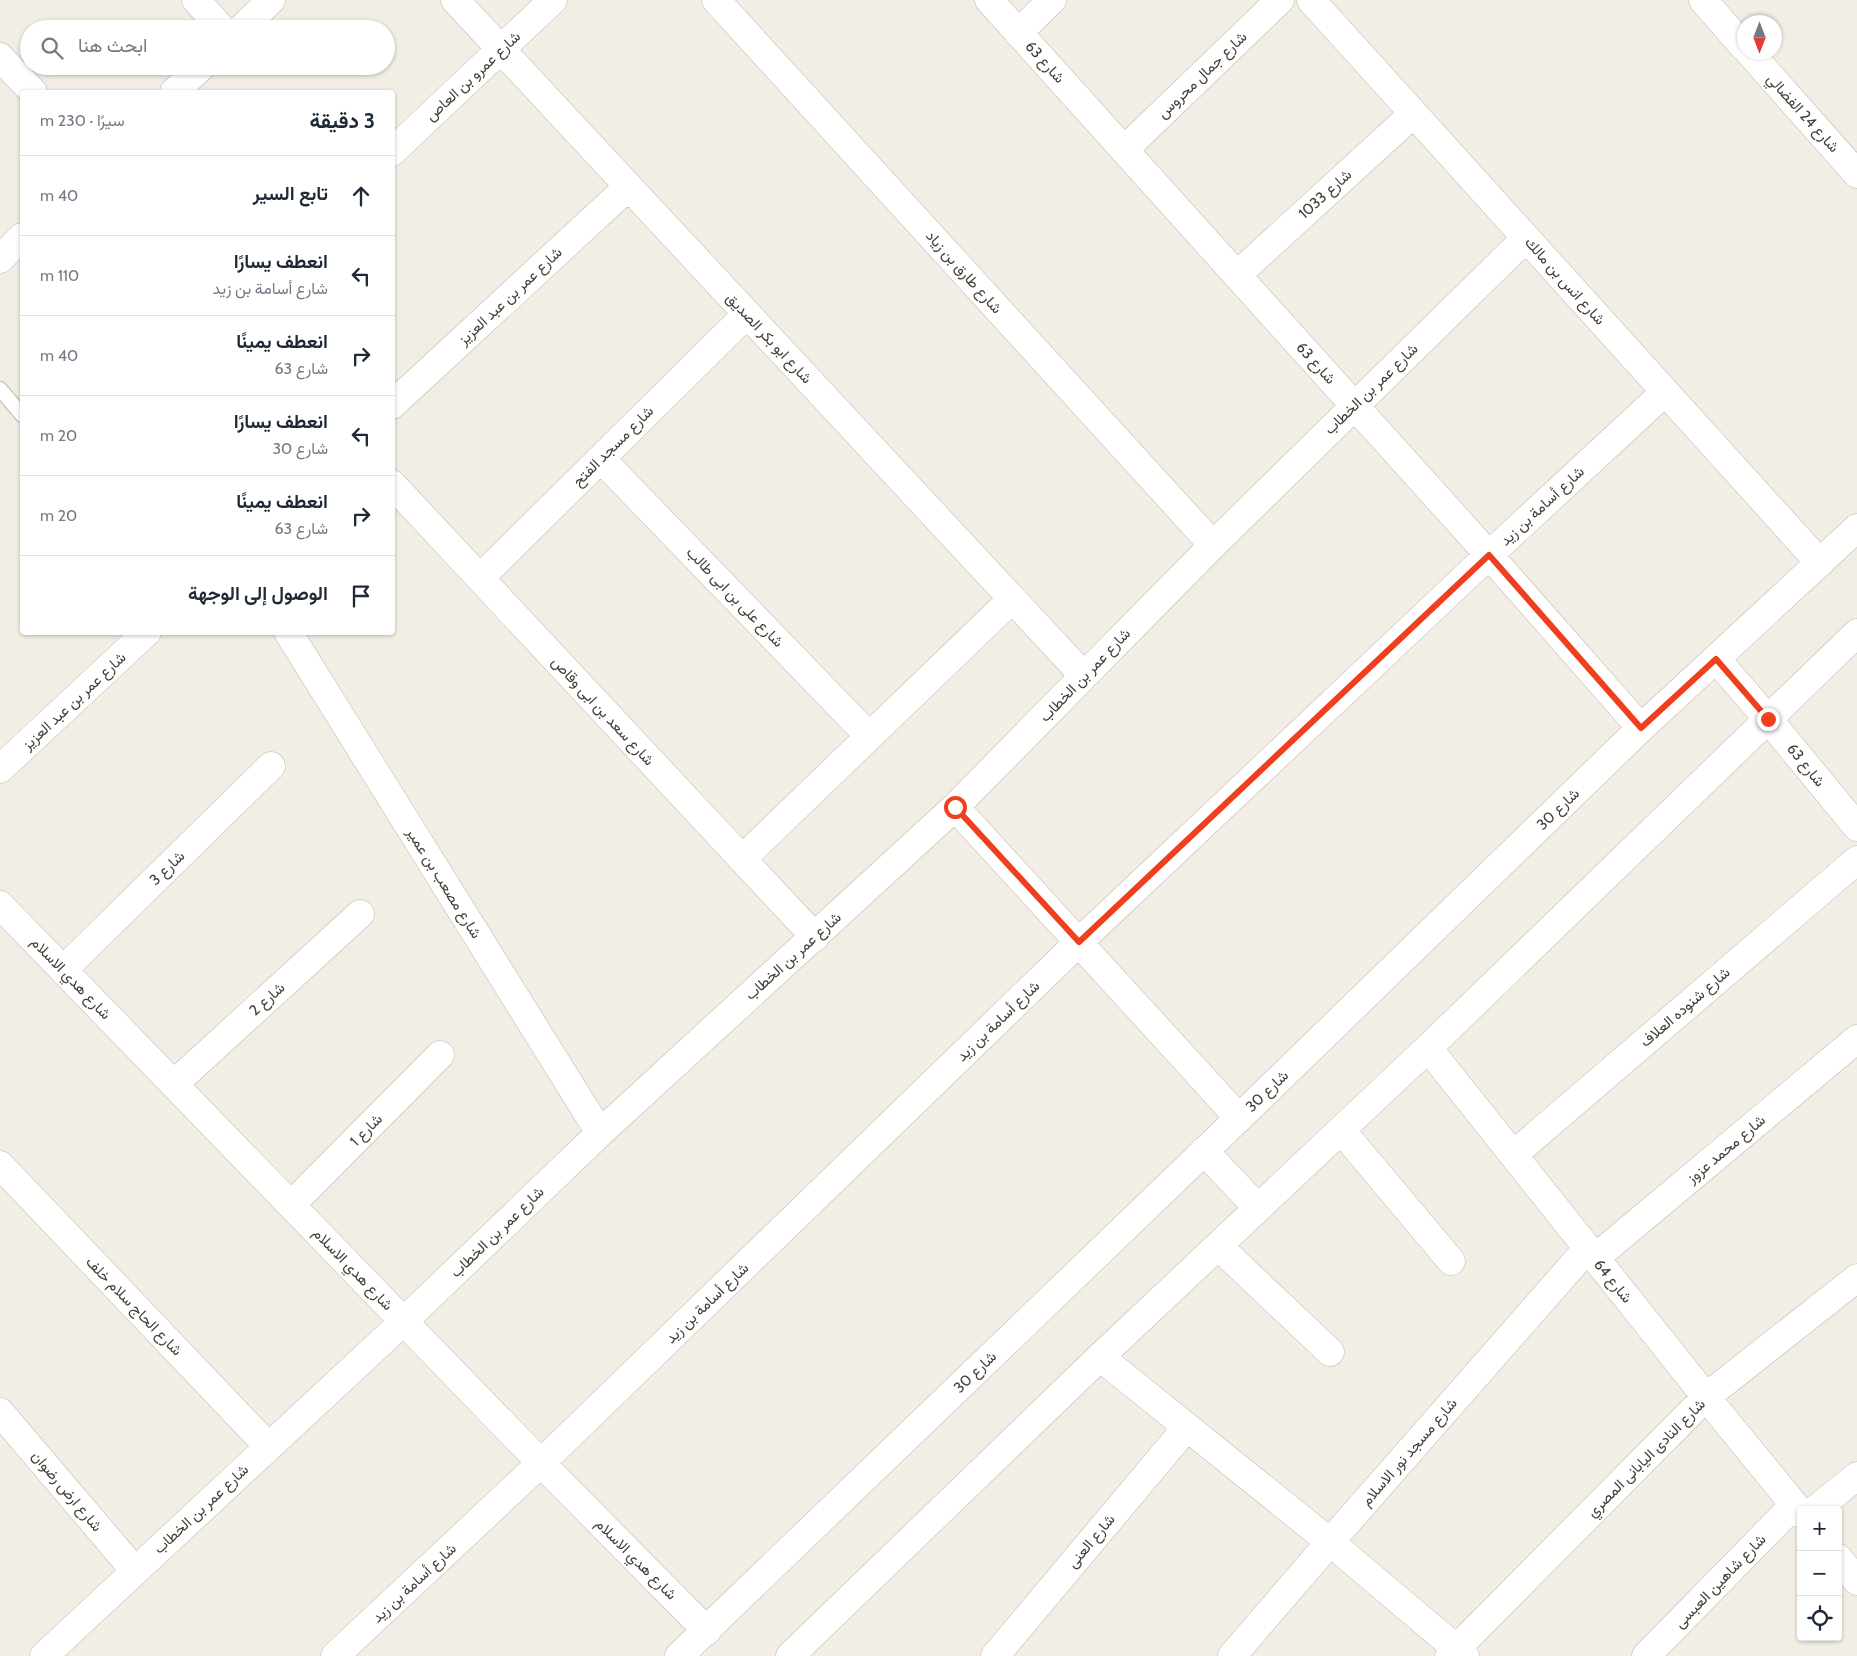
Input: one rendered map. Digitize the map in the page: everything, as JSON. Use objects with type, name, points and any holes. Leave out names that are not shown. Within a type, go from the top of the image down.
[{"type":"street","points":[[196,0],[214,20]]},
{"type":"street","points":[[250,20],[271,0]]},
{"type":"street","name":"شارع ابو بكر الصديق","points":[[455,0],[1084,676]]},
{"type":"street","name":"شارع عمرو بن العاص","points":[[395,149],[553,0]]},
{"type":"street","name":"شارع طارق بن زياد","points":[[716,0],[1213,545]]},
{"type":"street","name":"شارع 63","points":[[989,0],[1489,555],[1641,728]]},
{"type":"street","points":[[1018,33],[1052,0]]},
{"type":"street","name":"شارع جمال محروس","points":[[1124,150],[1280,0]]},
{"type":"street","name":"شارع انس بن مالك","points":[[1310,0],[1820,563]]},
{"type":"street","points":[[1703,0],[1737,39]]},
{"type":"street","points":[[0,57],[31,90]]},
{"type":"street","name":"شارع 24 الفضالي","points":[[1757,60],[1852,159]]},
{"type":"street","points":[[176,90],[192,75]]},
{"type":"street","name":"شارع 1033","points":[[1236,275],[1413,114]]},
{"type":"street","name":"شارع عمر بن عبد العزيز","points":[[395,402],[628,187]]},
{"type":"street","name":"شارع عمر بن الخطاب","points":[[44,1656],[404,1321],[600,1133],[955,807],[1213,545],[1526,238]]},
{"type":"street","points":[[0,259],[20,240]]},
{"type":"street","name":"شارع مسجد الفتح","points":[[480,578],[747,314]]},
{"type":"street","name":"شارع أسامة بن زيد","points":[[336,1656],[541,1464],[1079,942],[1489,555],[1666,392]]},
{"type":"street","name":"شارع على بن ابى طالب","points":[[601,458],[869,736]]},
{"type":"street","name":"شارع سعد بن ابى وقاص","points":[[395,487],[815,937]]},
{"type":"street","name":"شارع 30","points":[[679,1656],[1641,728],[1857,528]]},
{"type":"street","points":[[742,859],[1012,599]]},
{"type":"street","points":[[790,1656],[1100,1358],[1428,1048],[1857,633]]},
{"type":"street","name":"شارع عمر بن عبد العزيز","points":[[0,769],[144,635]]},
{"type":"street","name":"شارع مصعب بن عمير","points":[[290,635],[600,1133]]},
{"type":"street","name":"شارع 63","points":[[1716,659],[1857,827]]},
{"type":"street","name":"شارع 3","points":[[63,970],[271,766]]},
{"type":"street","points":[[955,807],[1238,1118]]},
{"type":"street","name":"شارع شنوده العلاف","points":[[1513,1155],[1857,860]]},
{"type":"street","name":"شارع هدي الاسلام","points":[[0,905],[541,1464],[707,1631]]},
{"type":"street","name":"شارع 2","points":[[174,1084],[360,914]]},
{"type":"street","name":"شارع محمد عزوز","points":[[1591,1254],[1857,1040]]},
{"type":"street","name":"شارع 64","points":[[1428,1048],[1706,1397],[1800,1506]]},
{"type":"street","name":"شارع 1","points":[[291,1205],[440,1054]]},
{"type":"street","points":[[1341,1130],[1452,1261]]},
{"type":"street","points":[[1204,1151],[1258,1208]]},
{"type":"street","name":"شارع الحاج سلام خلف","points":[[0,1166],[268,1446]]},
{"type":"street","points":[[1218,1246],[1330,1352]]},
{"type":"street","name":"شارع مسجد نور الاسلام","points":[[1232,1656],[1330,1542],[1591,1254]]},
{"type":"street","name":"شارع النادى اليابانى المصري","points":[[1456,1654],[1706,1397],[1857,1278]]},
{"type":"street","points":[[1100,1358],[1330,1542],[1456,1654]]},
{"type":"street","name":"شارع ارض رضوان","points":[[0,1412],[135,1571]]},
{"type":"street","name":"شارع العنى","points":[[995,1656],[1187,1427]]},
{"type":"street","name":"شارع شاهين العبسى","points":[[1808,1506],[1857,1476]]},
{"type":"street","name":"شارع شاهين العبسى","points":[[1646,1656],[1797,1515]]},
{"type":"street","points":[[1842,1563],[1857,1581]]},
{"type":"lane","points":[[0,390],[20,413]]},
{"type":"route","points":[[955,807],[1079,942],[1489,555],[1641,728],[1716,659],[1768,719]]}]
